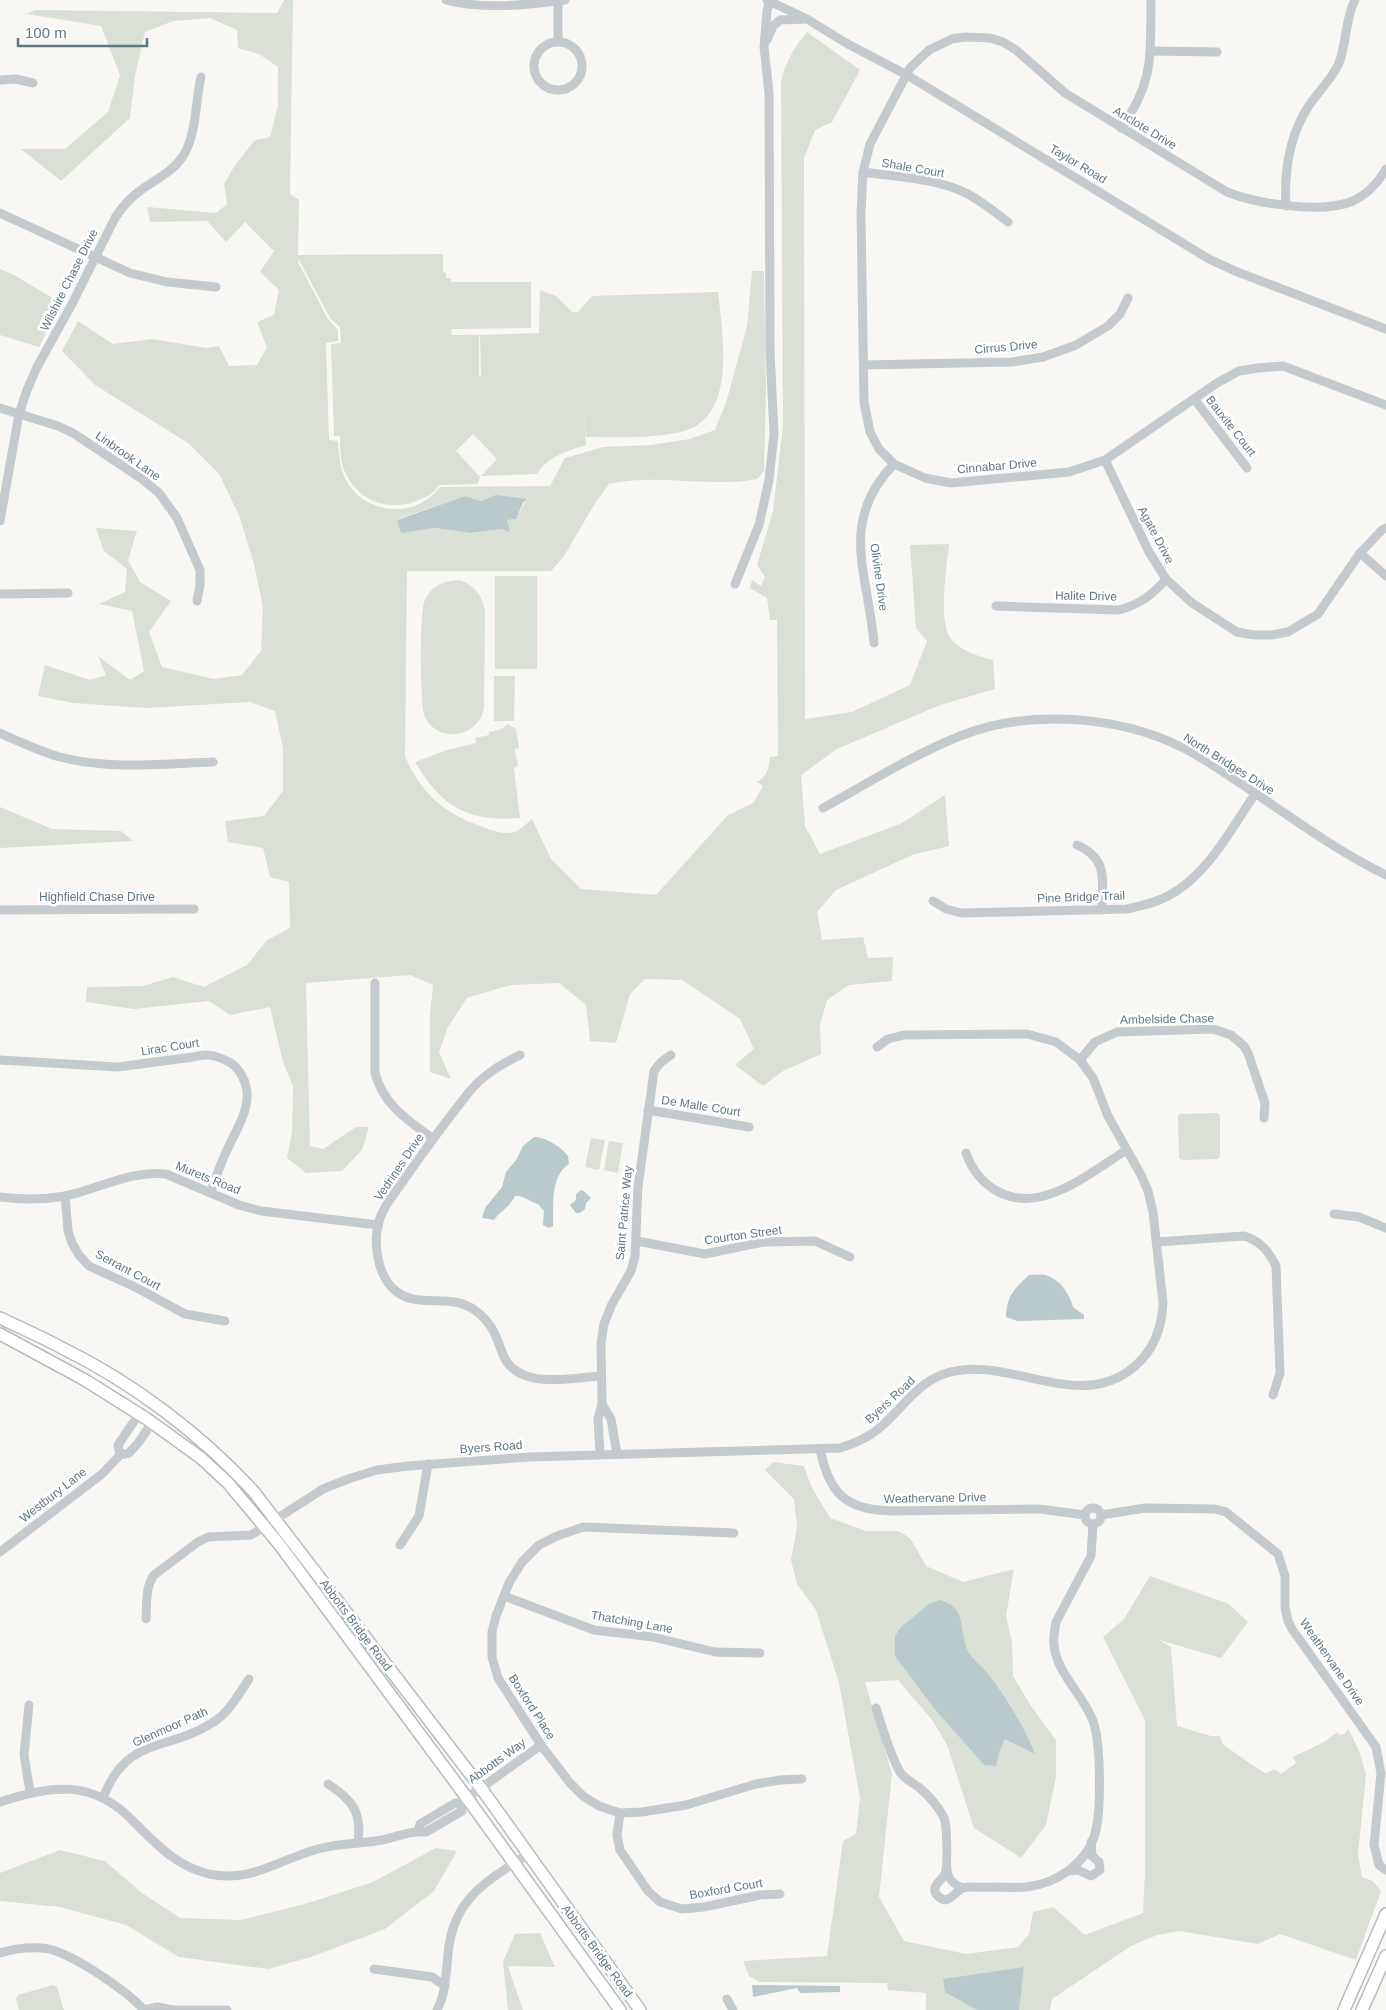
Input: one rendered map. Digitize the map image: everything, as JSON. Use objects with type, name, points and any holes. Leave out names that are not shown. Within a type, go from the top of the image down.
[{"type":"main road","name":"Abbotts Bridge Road","points":[[0,1318],[116,1378],[169,1415],[230,1466],[276,1519],[481,1788],[640,2010]]},
{"type":"main road","name":"Abbotts Bridge Road","points":[[0,1334],[85,1380],[152,1422],[201,1458],[228,1483],[266,1527],[463,1800],[514,1863],[620,2010]]},
{"type":"main road","points":[[1344,2010],[1386,1914]]},
{"type":"main road","points":[[1362,2010],[1386,1956]]},
{"type":"street","points":[[446,0],[458,3],[498,6],[562,0],[558,42]]},
{"type":"street","points":[[735,584],[759,525],[769,480],[774,434],[770,350],[769,93],[764,47],[769,0]]},
{"type":"street","name":"Taylor Road","points":[[769,0],[807,19],[906,76],[1209,259],[1235,272],[1386,329]]},
{"type":"street","points":[[1121,128],[1133,111],[1143,91],[1149,71],[1151,0]]},
{"type":"street","points":[[1286,206],[1286,171],[1294,137],[1308,108],[1338,64],[1346,42],[1349,16],[1354,0]]},
{"type":"street","points":[[764,47],[773,26],[780,20],[807,19]]},
{"type":"street","name":"Anclote Drive","points":[[906,76],[919,58],[940,43],[965,37],[990,38],[1016,50],[1065,93],[1121,128],[1227,192],[1256,202],[1286,206],[1326,206],[1352,201],[1368,191],[1386,169]]},
{"type":"street","points":[[558,42],[577,50],[582,61],[582,67],[580,76],[575,83],[562,89],[554,89],[546,86],[536,75],[535,67],[540,51],[547,45],[558,42]]},
{"type":"street","points":[[1150,51],[1217,52]]},
{"type":"street","name":"Cinnabar Drive","points":[[906,76],[870,144],[863,172],[861,213],[864,402],[870,432],[879,449],[894,464],[925,478],[951,483],[1069,472],[1105,460],[1195,400],[1217,383],[1239,371],[1258,368],[1283,366],[1386,405]]},
{"type":"street","name":"Wilshire Chase Drive","points":[[0,521],[19,414],[37,367],[115,218],[139,191],[171,171],[184,155],[191,136],[201,77]]},
{"type":"street","points":[[0,80],[16,79],[33,83]]},
{"type":"street","name":"Shale Court","points":[[863,172],[945,185],[966,193],[1008,222]]},
{"type":"street","points":[[0,213],[130,273],[149,279],[216,287]]},
{"type":"street","name":"Cirrus Drive","points":[[864,365],[1012,362],[1043,357],[1076,345],[1108,326],[1120,314],[1128,298]]},
{"type":"street","name":"Bauxite Court","points":[[1195,400],[1247,468]]},
{"type":"street","name":"Linbrook Lane","points":[[0,408],[58,426],[73,433],[142,479],[159,493],[177,518],[200,570],[198,601]]},
{"type":"street","name":"Agate Drive","points":[[1105,460],[1149,552],[1166,579],[1192,603],[1237,632],[1254,635],[1288,632],[1318,614],[1360,553],[1386,528]]},
{"type":"street","name":"Olivine Drive","points":[[874,643],[860,548],[861,525],[865,507],[873,490],[894,464]]},
{"type":"street","points":[[1360,553],[1386,576]]},
{"type":"street","name":"Halite Drive","points":[[996,606],[1119,610],[1134,606],[1157,590],[1166,579]]},
{"type":"street","points":[[0,594],[68,593]]},
{"type":"street","name":"North Bridges Drive","points":[[823,808],[918,756],[961,736],[1004,724],[1052,720],[1104,723],[1154,736],[1197,756],[1341,851],[1386,875]]},
{"type":"street","points":[[0,733],[37,749],[82,762],[125,766],[213,762]]},
{"type":"street","name":"Pine Bridge Trail","points":[[933,901],[946,909],[961,913],[1127,909],[1147,905],[1168,897],[1185,886],[1206,864],[1256,794]]},
{"type":"street","points":[[1077,845],[1090,851],[1099,861],[1102,873],[1102,910]]},
{"type":"street","name":"Highfield Chase Drive","points":[[0,910],[194,909]]},
{"type":"street","points":[[375,983],[375,1073],[378,1085],[384,1098],[392,1107],[433,1139]]},
{"type":"street","name":"Ambelside Chase","points":[[1080,1060],[1095,1042],[1117,1032],[1212,1029],[1223,1031],[1238,1040],[1248,1053],[1265,1103],[1264,1118]]},
{"type":"street","name":"Byers Road","points":[[146,1619],[147,1591],[154,1575],[198,1542],[208,1537],[251,1535],[323,1489],[348,1478],[377,1470],[428,1464],[600,1454],[840,1448],[861,1441],[877,1430],[916,1391],[943,1374],[960,1370],[984,1370],[1077,1387],[1095,1386],[1128,1373],[1152,1347],[1162,1318],[1163,1304],[1153,1212],[1142,1175],[1108,1116],[1093,1078],[1080,1060],[1056,1042],[1027,1034],[904,1035],[888,1039],[877,1046]]},
{"type":"street","name":"Lirac Court","points":[[0,1060],[118,1067],[205,1054],[216,1055],[233,1064],[246,1085],[247,1099],[242,1119],[211,1191]]},
{"type":"street","name":"Vedrines Drive","points":[[520,1055],[499,1066],[478,1082],[433,1139],[389,1202],[378,1225],[377,1248],[383,1276],[397,1292],[416,1300],[455,1302],[475,1310],[485,1318],[493,1329],[508,1362],[515,1370],[525,1376],[541,1379],[600,1376]]},
{"type":"street","name":"Saint Patrice Way","points":[[600,1454],[598,1419],[602,1404],[600,1376],[601,1343],[604,1324],[612,1304],[631,1271],[637,1241],[638,1187],[654,1071],[661,1062],[671,1055]]},
{"type":"street","name":"De Malle Court","points":[[648,1110],[748,1127]]},
{"type":"street","points":[[966,1154],[973,1170],[989,1187],[1009,1196],[1030,1199],[1045,1197],[1058,1192],[1127,1150]]},
{"type":"street","name":"Murets Road","points":[[0,1197],[25,1200],[65,1196],[130,1177],[153,1173],[166,1174],[211,1191],[239,1205],[261,1211],[378,1225]]},
{"type":"street","name":"Serrant Court","points":[[65,1196],[68,1231],[72,1243],[79,1255],[89,1266],[137,1288],[185,1314],[225,1321]]},
{"type":"street","points":[[1334,1214],[1359,1217],[1386,1228]]},
{"type":"street","points":[[1157,1242],[1244,1236],[1254,1239],[1270,1253],[1276,1266],[1280,1373],[1273,1395]]},
{"type":"street","name":"Courton Street","points":[[637,1241],[705,1254],[764,1242],[815,1241],[850,1257]]},
{"type":"street","name":"Saint Patrice Way","points":[[602,1404],[611,1419],[617,1454]]},
{"type":"street","name":"Westbury Lane","points":[[120,1455],[118,1445],[139,1414]]},
{"type":"street","name":"Westbury Lane","points":[[0,1552],[102,1474],[120,1455],[129,1454],[152,1422]]},
{"type":"street","name":"Weathervane Drive","points":[[820,1448],[823,1466],[834,1489],[840,1496],[861,1508],[874,1511],[1040,1509],[1085,1515]]},
{"type":"street","points":[[400,1545],[419,1516],[428,1464]]},
{"type":"street","points":[[1094,1508],[1100,1511],[1101,1515],[1099,1521],[1093,1524],[1086,1521],[1085,1515],[1088,1510],[1094,1508]]},
{"type":"street","name":"Weathervane Drive","points":[[1101,1515],[1145,1508],[1214,1509],[1226,1512],[1278,1554],[1285,1576],[1285,1607],[1292,1629],[1376,1747],[1379,1759],[1380,1782],[1374,1845],[1380,1865],[1386,1870]]},
{"type":"street","points":[[876,1708],[900,1772],[924,1792],[945,1818],[947,1874],[956,1886],[963,1888],[1026,1887],[1042,1884],[1066,1872],[1080,1860],[1091,1842],[1095,1831],[1098,1804],[1098,1753],[1096,1730],[1087,1708],[1058,1659],[1054,1645],[1056,1622],[1091,1556],[1093,1524]]},
{"type":"street","name":"Boxford Place","points":[[734,1533],[582,1528],[557,1536],[539,1545],[522,1562],[509,1584],[492,1632],[492,1657],[498,1678],[541,1745],[570,1783],[583,1796],[599,1806],[620,1813],[642,1812],[686,1805],[756,1784],[802,1779]]},
{"type":"street","name":"Thatching Lane","points":[[504,1596],[594,1630],[653,1636],[716,1652],[760,1653]]},
{"type":"street","name":"Glenmoor Path","points":[[103,1798],[113,1777],[129,1759],[148,1748],[195,1732],[212,1723],[230,1707],[249,1679]]},
{"type":"street","points":[[29,1705],[24,1755],[30,1792]]},
{"type":"street","name":"Weathervane Drive","points":[[1369,1735],[1379,1746],[1386,1748]]},
{"type":"street","name":"Abbotts Way","points":[[358,1843],[382,1840],[418,1831],[426,1832],[462,1811],[463,1800],[541,1745]]},
{"type":"street","name":"Weathervane Drive","points":[[1380,1782],[1386,1768]]},
{"type":"street","points":[[0,1802],[30,1792],[51,1788],[68,1788],[87,1792],[103,1798],[125,1813],[170,1857],[189,1868],[210,1874],[230,1876],[262,1871],[320,1848],[358,1843],[359,1825],[354,1807],[345,1795],[328,1784]]},
{"type":"street","name":"Boxford Court","points":[[620,1813],[617,1835],[620,1850],[648,1892],[660,1902],[682,1909],[704,1907],[760,1895],[780,1894]]},
{"type":"street","points":[[1066,1872],[1078,1870],[1091,1876],[1100,1870],[1099,1862],[1092,1856],[1090,1850],[1091,1842]]},
{"type":"street","points":[[437,2010],[441,2003],[445,1986],[449,1941],[462,1909],[480,1886],[528,1854]]},
{"type":"street","points":[[946,1866],[945,1873],[936,1885],[935,1890],[938,1897],[950,1899],[963,1888]]},
{"type":"street","points":[[0,1953],[12,1949],[44,1948],[60,1953],[102,1977],[144,2010],[157,2007],[174,2010],[227,2010]]},
{"type":"street","points":[[374,1969],[432,1977],[445,1986]]},
{"type":"street","points":[[727,1999],[733,2010]]},
{"type":"shaded area","points":[[284,0],[293,0],[290,194],[299,200],[298,255],[443,254],[443,272],[446,273],[446,278],[451,278],[451,282],[531,282],[531,328],[451,329],[452,335],[479,335],[479,377],[481,377],[480,335],[539,333],[540,290],[556,296],[572,312],[578,312],[592,296],[718,292],[723,345],[721,383],[716,401],[708,415],[696,426],[672,434],[658,436],[586,437],[583,405],[586,445],[565,452],[552,459],[537,474],[481,476],[497,459],[473,434],[456,451],[480,477],[478,484],[439,485],[427,497],[410,503],[389,505],[378,503],[360,492],[352,484],[344,470],[340,436],[334,436],[331,344],[341,343],[340,327],[330,318],[298,258],[298,262],[328,319],[338,330],[338,341],[326,343],[329,440],[338,441],[341,466],[348,484],[362,498],[373,504],[397,509],[409,507],[421,503],[431,496],[440,487],[550,486],[565,458],[603,447],[651,445],[690,439],[715,430],[726,403],[747,326],[752,271],[764,271],[766,391],[764,471],[757,479],[721,482],[645,480],[609,484],[594,505],[564,556],[551,571],[407,571],[405,756],[411,769],[427,792],[436,801],[469,822],[495,831],[508,833],[517,831],[532,819],[551,859],[581,889],[656,895],[728,815],[753,803],[763,786],[757,782],[767,772],[770,757],[778,756],[777,620],[770,620],[767,598],[750,588],[752,580],[761,586],[765,577],[757,565],[773,511],[783,427],[781,82],[791,56],[807,32],[860,70],[832,122],[815,130],[804,158],[805,719],[852,712],[910,685],[927,641],[916,629],[910,545],[949,544],[944,594],[947,632],[952,640],[961,648],[993,660],[995,689],[940,705],[837,749],[801,775],[805,826],[820,854],[902,823],[945,795],[949,846],[912,855],[836,890],[817,912],[822,940],[863,937],[868,958],[893,957],[892,981],[849,985],[827,1000],[820,1025],[821,1054],[783,1071],[763,1086],[735,1065],[754,1049],[740,1019],[682,980],[645,979],[630,994],[616,1043],[590,1041],[586,1005],[559,983],[510,985],[467,998],[448,1027],[439,1052],[451,1079],[430,1072],[430,1015],[433,985],[410,975],[306,983],[310,1146],[323,1149],[356,1127],[369,1127],[362,1150],[342,1171],[306,1173],[287,1158],[292,1132],[293,1086],[283,1062],[270,1007],[230,1015],[209,1001],[134,1009],[86,1002],[87,987],[143,986],[173,977],[204,987],[247,965],[267,940],[290,928],[289,882],[270,877],[263,848],[228,842],[225,821],[264,816],[283,791],[283,748],[275,711],[250,702],[146,708],[73,703],[38,696],[45,665],[90,680],[106,675],[98,656],[130,680],[144,671],[132,611],[99,604],[125,592],[127,569],[104,551],[96,528],[137,531],[128,560],[140,582],[171,601],[149,632],[162,667],[214,679],[242,675],[261,651],[263,607],[254,564],[239,515],[219,474],[188,443],[95,385],[62,351],[78,321],[113,344],[152,339],[206,348],[219,346],[229,366],[257,365],[267,347],[257,322],[274,315],[279,290],[260,272],[274,251],[245,222],[226,242],[207,221],[150,222],[147,207],[216,213],[227,204],[224,184],[235,165],[255,140],[270,137],[278,106],[278,67],[259,54],[238,48],[237,30],[210,18],[173,21],[145,32],[135,76],[130,118],[61,181],[21,149],[65,149],[108,112],[120,75],[101,26],[27,14],[35,10],[277,13]],"holes":[[[465,496],[481,501],[527,499],[516,519],[507,520],[509,531],[501,529],[471,533],[434,528],[401,532],[397,519]]]},
{"type":"shaded area","points":[[0,269],[14,275],[61,303],[39,347],[0,335]]},
{"type":"shaded area","points":[[496,495],[527,499],[523,503],[516,519],[507,520],[510,532],[501,529],[471,533],[434,528],[401,533],[397,520],[465,496],[481,501]]},
{"type":"shaded area","points":[[495,576],[537,576],[537,669],[495,669]]},
{"type":"shaded area","points":[[459,580],[477,591],[485,611],[484,707],[481,717],[475,725],[467,731],[449,734],[431,726],[425,717],[423,709],[421,678],[422,621],[425,600],[431,591],[448,581]]},
{"type":"shaded area","points":[[494,676],[515,676],[514,721],[494,721]]},
{"type":"shaded area","points":[[507,724],[516,729],[519,748],[515,749],[518,766],[514,768],[520,818],[501,819],[485,817],[471,814],[458,808],[446,801],[435,790],[415,762],[447,750],[476,743],[475,738],[489,735],[489,732],[502,729]]},
{"type":"shaded area","points":[[0,807],[52,829],[121,831],[133,841],[0,848]]},
{"type":"shaded area","points":[[1218,1113],[1220,1116],[1220,1157],[1218,1159],[1182,1160],[1179,1158],[1178,1116],[1180,1114]]},
{"type":"shaded area","points":[[534,1137],[539,1137],[553,1143],[568,1156],[569,1164],[559,1176],[554,1192],[553,1226],[549,1228],[543,1225],[544,1211],[538,1204],[518,1196],[515,1196],[494,1220],[482,1218],[485,1208],[502,1187],[506,1172],[516,1160],[523,1146]]},
{"type":"shaded area","points":[[591,1138],[605,1140],[599,1170],[585,1167]]},
{"type":"shaded area","points":[[609,1141],[623,1143],[618,1173],[604,1170]]},
{"type":"shaded area","points":[[581,1190],[591,1198],[586,1203],[585,1209],[580,1213],[576,1213],[570,1205],[576,1200],[576,1194]]},
{"type":"shaded area","points":[[1029,1275],[1045,1275],[1055,1279],[1067,1292],[1073,1307],[1084,1315],[1084,1319],[1017,1321],[1006,1317],[1006,1310],[1012,1293]]},
{"type":"shaded area","points":[[773,1462],[804,1466],[811,1486],[830,1518],[866,1531],[898,1531],[910,1538],[926,1566],[963,1582],[1014,1569],[1006,1616],[1012,1642],[1013,1676],[1031,1706],[1056,1740],[1056,1777],[1046,1825],[1021,1858],[974,1828],[947,1745],[933,1721],[898,1680],[865,1682],[892,1774],[879,1897],[904,1941],[966,1954],[1018,1947],[1029,1934],[1033,1912],[1053,1907],[1085,1935],[1143,1913],[1145,1873],[1145,1720],[1103,1637],[1124,1619],[1150,1576],[1229,1604],[1248,1622],[1221,1658],[1159,1640],[1171,1647],[1177,1726],[1211,1736],[1220,1736],[1223,1744],[1266,1773],[1275,1769],[1281,1774],[1296,1763],[1293,1757],[1324,1742],[1338,1732],[1340,1735],[1346,1733],[1347,1729],[1349,1730],[1360,1753],[1366,1775],[1358,1854],[1362,1877],[1373,1881],[1381,1891],[1356,1960],[1280,1934],[1258,1944],[1179,1931],[1157,1935],[1131,1946],[1052,1999],[1050,2010],[926,2010],[926,1993],[888,1990],[887,1983],[760,1982],[749,1976],[743,1961],[827,1956],[843,1841],[856,1834],[860,1798],[839,1683],[816,1610],[797,1584],[791,1560],[797,1527],[794,1499],[765,1470]]},
{"type":"shaded area","points":[[940,1600],[949,1604],[958,1613],[968,1652],[989,1675],[1009,1703],[1035,1754],[1005,1739],[996,1766],[984,1765],[933,1707],[895,1656],[895,1636],[900,1628],[929,1604]]},
{"type":"shaded area","points":[[436,1848],[457,1851],[434,1891],[385,1929],[311,1957],[268,1969],[179,1957],[126,1925],[60,1907],[0,1901],[0,1873],[60,1850],[105,1861],[142,1893],[180,1918],[241,1920],[305,1904],[373,1882]]},
{"type":"shaded area","points":[[540,1933],[555,1967],[508,1966],[523,2010],[508,2010],[503,1962],[515,1934]]},
{"type":"shaded area","points":[[1024,1967],[1019,2010],[977,2010],[945,1992],[943,1979]]},
{"type":"shaded area","points":[[53,1985],[57,1987],[64,2010],[19,2010],[16,1999],[18,1995]]},
{"type":"shaded area","points":[[752,1985],[840,1986],[840,1992],[800,1993],[797,1988],[753,1997]]}]
